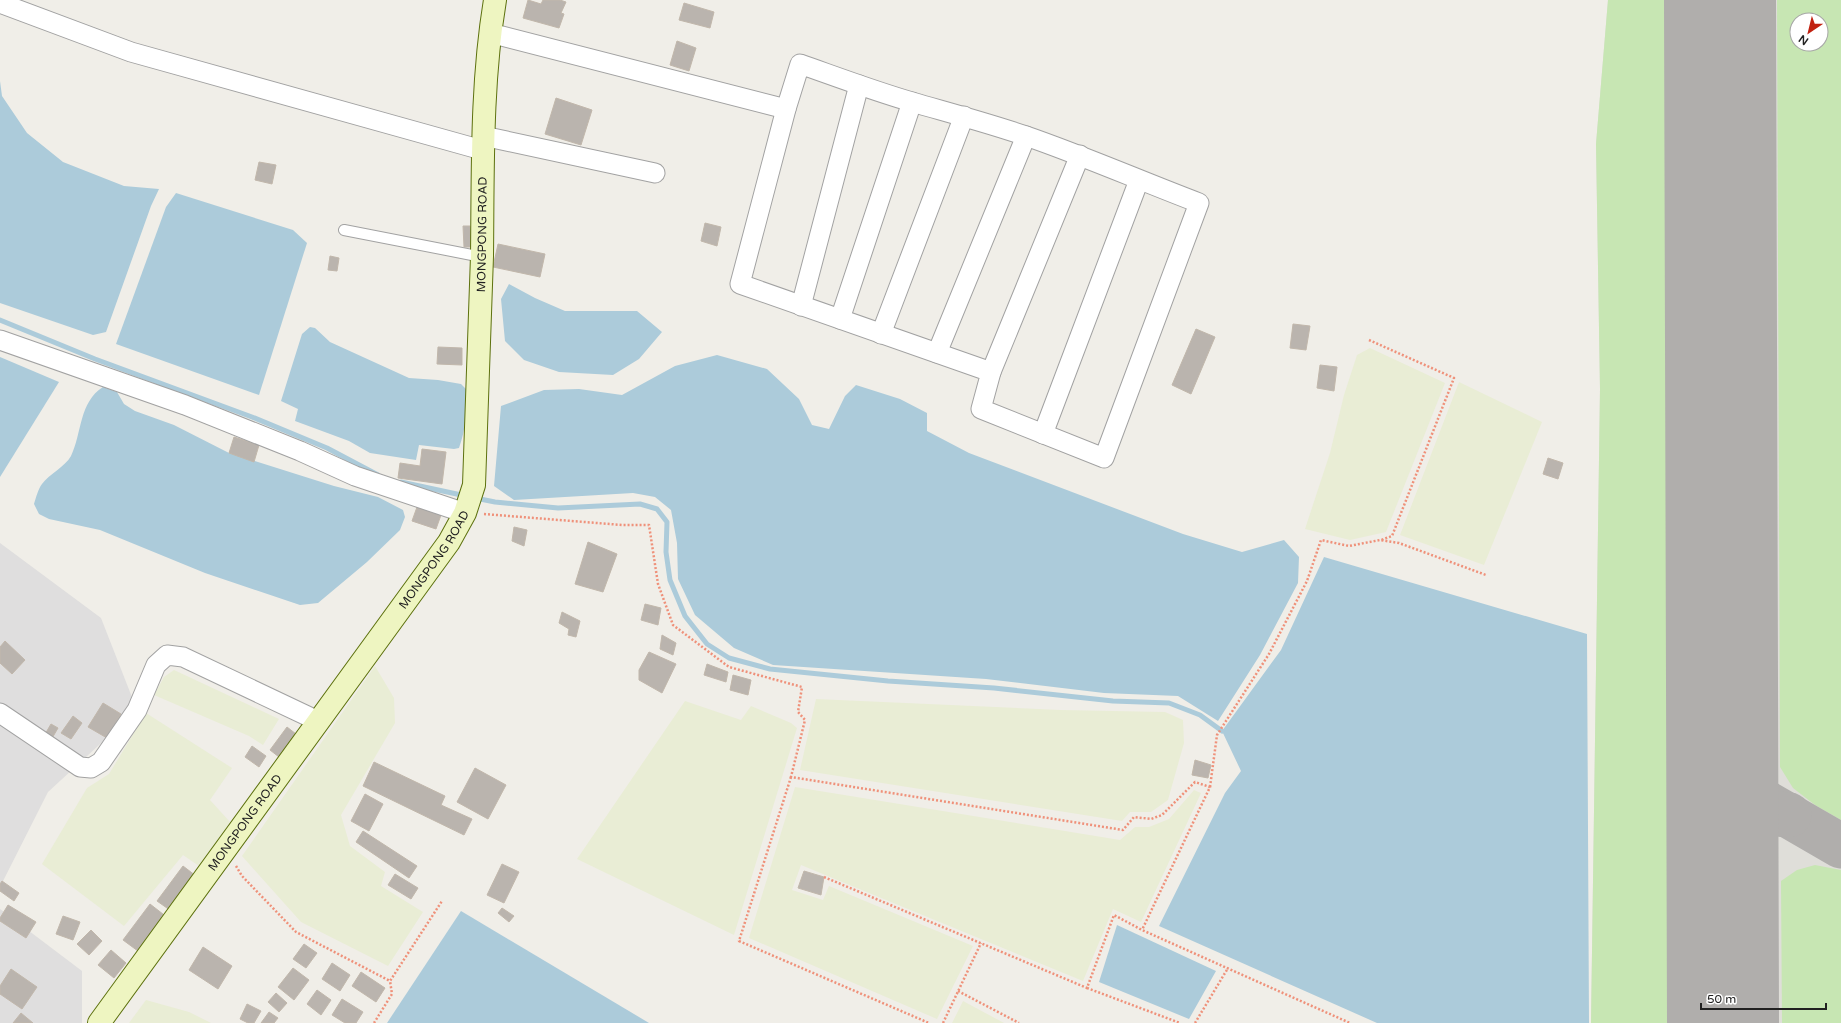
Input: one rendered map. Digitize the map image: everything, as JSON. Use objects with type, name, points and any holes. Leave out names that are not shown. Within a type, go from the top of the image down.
[{"type":"main road","name":"MONGPONG ROAD","points":[[99,1023],[449,542],[465,513],[474,485],[482,257],[483,143],[490,33],[495,0]]},
{"type":"street","points":[[0,3],[131,52],[483,143],[655,173]]},
{"type":"street","points":[[490,33],[786,109]]},
{"type":"street","points":[[991,372],[740,284],[786,109],[800,64],[912,102],[964,116],[1026,136],[1080,155],[1139,180],[1199,202],[1104,458],[981,408],[991,372],[1080,155]]},
{"type":"street","points":[[801,306],[860,85]]},
{"type":"street","points":[[840,319],[912,102]]},
{"type":"street","points":[[881,334],[964,116]]},
{"type":"street","points":[[937,353],[1026,136]]},
{"type":"street","points":[[1043,434],[1139,180]]},
{"type":"street","points":[[0,340],[185,405],[300,450],[355,476],[465,513]]},
{"type":"street","points":[[0,713],[80,766],[91,768],[101,762],[137,710],[156,665],[167,655],[183,657],[318,721]]},
{"type":"lane","points":[[344,230],[482,257]]},
{"type":"path","points":[[1142,930],[1210,787],[1217,735],[1269,654],[1307,581],[1321,540],[1349,546],[1392,536],[1454,378],[1369,340]]},
{"type":"path","points":[[465,513],[622,525],[649,525],[658,584],[673,625],[729,667],[802,687],[798,712],[805,720],[790,776],[739,941],[929,1023]]},
{"type":"path","points":[[1380,540],[1399,543],[1486,574]]},
{"type":"path","points":[[790,776],[1123,830],[1134,817],[1151,819],[1162,814],[1195,782],[1210,787]]},
{"type":"path","points":[[225,849],[242,876],[296,932],[390,981]]},
{"type":"path","points":[[824,877],[1087,988],[1180,1023]]},
{"type":"path","points":[[374,1023],[392,994],[390,981],[442,901]]},
{"type":"path","points":[[1087,988],[1114,915],[1142,930],[1350,1023]]},
{"type":"path","points":[[943,1023],[981,943]]},
{"type":"path","points":[[1195,1023],[1228,968]]},
{"type":"path","points":[[958,991],[1019,1023]]},
{"type":"shaded area","points":[[1608,0],[1841,0],[1841,1023],[1591,1023],[1600,389],[1596,144]]},
{"type":"shaded area","points":[[0,543],[101,618],[137,710],[48,792],[0,887]]},
{"type":"shaded area","points":[[0,909],[82,971],[82,1023],[0,1023]]},
{"type":"green space","points":[[1608,0],[1665,0],[1670,1023],[1591,1023],[1600,389],[1596,144]]},
{"type":"green space","points":[[1777,0],[1841,0],[1841,820],[1815,805],[1793,788],[1780,767]]},
{"type":"green space","points":[[1370,348],[1445,383],[1386,532],[1350,540],[1305,529],[1330,453],[1344,395],[1357,355]]},
{"type":"green space","points":[[1459,382],[1542,422],[1484,565],[1400,535]]},
{"type":"green space","points":[[375,666],[394,698],[395,723],[341,815],[350,846],[385,872],[381,886],[423,912],[388,966],[301,922],[242,856]]},
{"type":"green space","points":[[174,670],[279,719],[263,745],[249,736],[154,695],[164,677]]},
{"type":"green space","points":[[816,699],[1061,710],[1165,712],[1183,720],[1184,743],[1168,800],[1151,812],[1130,812],[1122,821],[800,770]]},
{"type":"green space","points":[[685,701],[741,720],[751,706],[791,723],[797,728],[734,935],[577,859]]},
{"type":"green space","points":[[146,713],[232,768],[210,800],[230,822],[199,866],[183,855],[124,926],[42,864],[87,788],[109,774]]},
{"type":"green space","points":[[795,787],[1120,840],[1135,827],[1149,827],[1169,819],[1194,790],[1201,793],[1141,922],[1113,909],[1083,981],[801,865],[792,890],[823,900],[829,886],[973,946],[937,1019],[749,938]]},
{"type":"green space","points":[[1815,865],[1841,870],[1841,1023],[1782,1023],[1781,881],[1797,870]]},
{"type":"green space","points":[[146,1000],[189,1012],[211,1023],[129,1023]]},
{"type":"green space","points":[[963,1001],[1004,1023],[952,1023]]},
{"type":"water","points":[[0,81],[2,96],[27,133],[63,162],[124,186],[159,189],[151,206],[106,332],[93,335],[0,303]]},
{"type":"water","points":[[176,193],[293,230],[307,243],[259,395],[116,344],[166,207]]},
{"type":"water","points":[[509,284],[535,298],[565,311],[637,311],[662,332],[639,359],[613,375],[559,372],[524,360],[505,341],[501,299]]},
{"type":"water","points":[[310,327],[315,328],[330,342],[409,378],[438,380],[461,384],[466,389],[466,419],[459,448],[454,449],[419,445],[416,460],[370,453],[349,441],[295,421],[298,409],[281,401],[302,334]]},
{"type":"water","points":[[717,355],[767,369],[799,399],[812,425],[829,429],[845,396],[856,385],[900,399],[927,413],[927,431],[969,453],[1183,534],[1242,552],[1284,540],[1299,557],[1298,583],[1260,655],[1218,721],[1178,696],[1104,693],[986,679],[773,665],[734,648],[695,615],[678,579],[677,543],[671,510],[655,497],[633,493],[514,500],[494,486],[501,406],[544,390],[579,389],[622,395],[675,366]]},
{"type":"water","points":[[0,357],[59,382],[0,477]]},
{"type":"water","points":[[103,387],[117,392],[124,404],[135,411],[174,425],[229,453],[334,486],[378,497],[403,510],[405,517],[400,530],[367,562],[318,603],[300,605],[205,573],[100,530],[49,519],[39,514],[34,504],[38,491],[45,480],[65,464],[71,456],[75,447],[85,409],[95,393]]},
{"type":"water","points":[[1324,557],[1587,634],[1589,1023],[1377,1023],[1159,926],[1225,793],[1241,771],[1222,731],[1281,650]]},
{"type":"water","points":[[461,911],[639,1017],[649,1023],[387,1023]]},
{"type":"water","points":[[1117,925],[1216,971],[1189,1019],[1099,982]]},
{"type":"building","points":[[528,0],[541,4],[543,0],[560,0],[566,2],[561,13],[564,14],[559,28],[523,18]]},
{"type":"building","points":[[684,3],[714,12],[710,28],[679,20]]},
{"type":"building","points":[[677,41],[696,48],[689,71],[670,65]]},
{"type":"building","points":[[556,98],[592,110],[581,145],[545,134]]},
{"type":"building","points":[[259,162],[276,165],[272,184],[255,180]]},
{"type":"building","points":[[705,223],[721,227],[717,246],[701,241]]},
{"type":"building","points":[[463,226],[470,226],[471,247],[464,247]]},
{"type":"building","points":[[498,244],[545,254],[540,277],[493,267]]},
{"type":"building","points":[[330,256],[339,258],[337,271],[328,270]]},
{"type":"building","points":[[1293,324],[1310,326],[1306,350],[1290,348]]},
{"type":"building","points":[[1196,329],[1215,337],[1191,394],[1172,385]]},
{"type":"building","points":[[438,347],[462,348],[462,365],[437,364]]},
{"type":"building","points":[[1320,365],[1337,367],[1334,391],[1317,388]]},
{"type":"building","points":[[234,437],[259,445],[254,462],[229,453]]},
{"type":"building","points":[[422,449],[446,452],[442,484],[398,478],[400,463],[420,466]]},
{"type":"building","points":[[1548,458],[1563,463],[1558,479],[1543,474]]},
{"type":"building","points":[[417,507],[441,515],[436,529],[412,521]]},
{"type":"building","points":[[514,527],[527,530],[524,546],[512,541]]},
{"type":"building","points":[[588,542],[617,554],[603,592],[575,584]]},
{"type":"building","points":[[645,604],[661,608],[658,625],[641,620]]},
{"type":"building","points":[[562,612],[580,621],[576,637],[568,635],[569,629],[559,623]]},
{"type":"building","points":[[662,635],[676,643],[673,655],[660,649]]},
{"type":"building","points":[[5,641],[25,660],[12,674],[0,663],[0,647]]},
{"type":"building","points":[[649,652],[676,664],[662,693],[639,680],[639,670]]},
{"type":"building","points":[[707,664],[728,672],[726,682],[704,675]]},
{"type":"building","points":[[733,675],[751,680],[748,695],[730,690]]},
{"type":"building","points":[[103,703],[121,714],[107,738],[88,727]]},
{"type":"building","points":[[73,716],[82,723],[71,739],[61,733]]},
{"type":"building","points":[[51,724],[58,728],[51,740],[44,736]]},
{"type":"building","points":[[287,727],[296,734],[279,757],[270,750]]},
{"type":"building","points":[[252,746],[266,756],[259,767],[245,757]]},
{"type":"building","points":[[1195,760],[1211,765],[1208,778],[1192,775]]},
{"type":"building","points":[[374,762],[445,796],[441,805],[472,819],[464,835],[363,786]]},
{"type":"building","points":[[475,768],[506,785],[488,819],[457,802]]},
{"type":"building","points":[[365,794],[383,804],[369,831],[351,821]]},
{"type":"building","points":[[363,831],[417,866],[409,878],[356,842]]},
{"type":"building","points":[[502,864],[519,872],[504,903],[487,895]]},
{"type":"building","points":[[183,866],[200,879],[174,913],[157,901]]},
{"type":"building","points":[[804,871],[824,877],[821,895],[798,888]]},
{"type":"building","points":[[395,874],[418,888],[411,899],[388,885]]},
{"type":"building","points":[[2,881],[19,893],[14,901],[0,891],[0,884]]},
{"type":"building","points":[[150,904],[168,918],[142,954],[123,940]]},
{"type":"building","points":[[8,905],[36,922],[26,938],[0,921],[0,918]]},
{"type":"building","points":[[502,908],[514,916],[509,922],[498,913]]},
{"type":"building","points":[[63,916],[80,922],[73,940],[56,934]]},
{"type":"building","points":[[91,930],[102,941],[89,955],[77,944]]},
{"type":"building","points":[[304,944],[317,953],[306,968],[293,959]]},
{"type":"building","points":[[203,947],[232,966],[218,989],[189,970]]},
{"type":"building","points":[[111,950],[126,963],[114,978],[98,965]]},
{"type":"building","points":[[332,963],[350,975],[340,991],[322,979]]},
{"type":"building","points":[[293,968],[309,980],[294,1000],[278,987]]},
{"type":"building","points":[[11,969],[37,987],[22,1009],[0,994],[0,986]]},
{"type":"building","points":[[361,972],[385,988],[376,1002],[352,986]]},
{"type":"building","points":[[317,990],[331,1000],[321,1015],[307,1004]]},
{"type":"building","points":[[276,993],[287,1003],[279,1012],[268,1002]]},
{"type":"building","points":[[342,999],[363,1012],[356,1023],[345,1023],[332,1015]]},
{"type":"building","points":[[247,1004],[261,1011],[254,1023],[248,1023],[240,1019]]},
{"type":"building","points":[[269,1012],[278,1018],[274,1023],[261,1023]]},
{"type":"building","points":[[21,1013],[33,1023],[13,1023]]},
{"type":"waterway","points":[[0,320],[95,359],[252,417],[327,448],[378,475]]},
{"type":"waterway","points":[[401,482],[466,496]]},
{"type":"waterway","points":[[475,498],[495,502],[558,508],[640,504],[657,509],[667,522],[666,552],[670,580],[685,616],[707,644],[729,658],[770,669],[888,681],[994,688],[1113,701],[1169,703],[1200,715],[1222,731]]},
{"type":"taxiway","points":[[1722,744],[1727,770],[1733,779],[1744,790],[1841,846]]},
{"type":"taxiway","points":[[1723,856],[1735,834],[1747,821],[1764,815],[1789,815]]},
{"type":"runway","points":[[1720,0],[1723,1023]]}]
